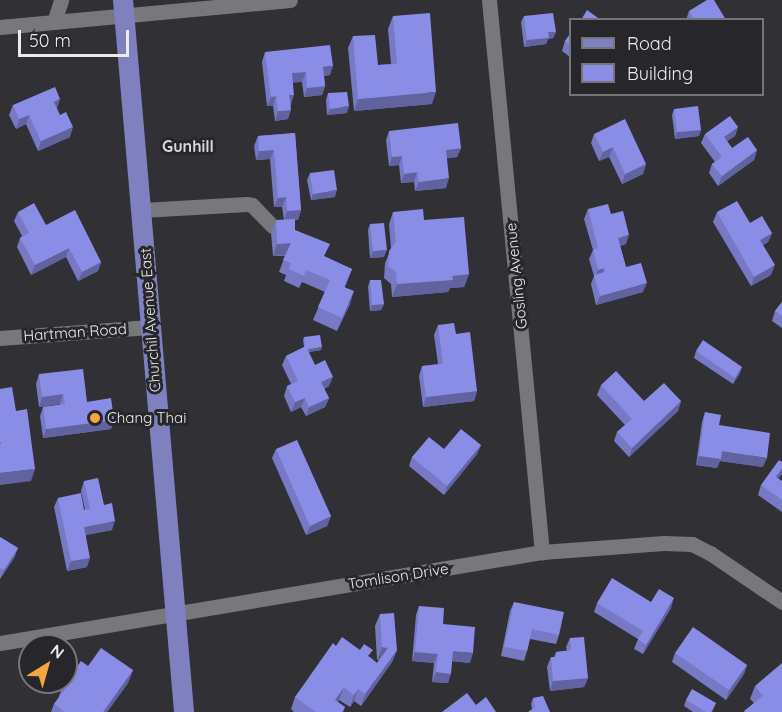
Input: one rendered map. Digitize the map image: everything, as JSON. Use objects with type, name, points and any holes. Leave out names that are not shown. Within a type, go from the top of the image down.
[{"type":"main road","name":"Churchil Avenue East","points":[[123,8],[184,712]]},
{"type":"street","points":[[54,22],[60,0]]},
{"type":"street","points":[[0,27],[54,22],[123,8],[290,0]]},
{"type":"street","name":"Gosling Avenue","points":[[489,0],[542,552]]},
{"type":"street","points":[[142,210],[247,204],[252,205],[272,226]]},
{"type":"street","name":"Hartman Road","points":[[0,338],[150,327]]},
{"type":"street","name":"Tomlison Drive","points":[[0,643],[542,552],[664,543],[692,544],[710,553],[782,602]]},
{"type":"building","points":[[707,0],[714,0],[725,18],[693,18],[689,11]]},
{"type":"building","points":[[587,10],[598,18],[582,18]]},
{"type":"building","points":[[430,13],[436,92],[358,99],[353,36],[375,35],[378,65],[397,64],[393,16]]},
{"type":"building","points":[[553,13],[556,32],[548,32],[549,38],[527,40],[524,16]]},
{"type":"building","points":[[330,45],[333,66],[323,67],[325,86],[307,88],[306,72],[292,73],[294,95],[289,95],[291,110],[278,111],[276,96],[271,97],[265,52]]},
{"type":"building","points":[[55,87],[60,99],[54,102],[60,115],[66,112],[73,127],[41,141],[29,115],[19,119],[13,105]]},
{"type":"building","points":[[347,92],[349,106],[330,109],[328,93]]},
{"type":"building","points":[[698,106],[701,130],[677,132],[674,109]]},
{"type":"building","points":[[730,116],[738,127],[724,137],[732,148],[748,137],[757,150],[722,176],[712,164],[722,157],[705,134]]},
{"type":"building","points":[[625,119],[646,164],[625,174],[613,147],[603,152],[594,134]]},
{"type":"building","points":[[458,123],[461,148],[446,150],[449,178],[419,182],[417,172],[404,174],[402,156],[392,157],[389,131]]},
{"type":"building","points":[[295,133],[301,210],[287,211],[286,197],[278,198],[274,150],[259,151],[258,136]]},
{"type":"building","points":[[334,170],[337,190],[313,194],[310,173]]},
{"type":"building","points":[[737,201],[750,223],[762,216],[772,233],[760,240],[775,265],[754,277],[717,212]]},
{"type":"building","points":[[34,203],[46,225],[75,210],[101,262],[82,272],[69,248],[35,265],[20,238],[29,233],[18,212]]},
{"type":"building","points":[[608,204],[611,214],[623,211],[629,235],[618,238],[626,267],[641,263],[647,283],[600,296],[594,275],[605,272],[604,268],[598,270],[593,250],[598,248],[588,209]]},
{"type":"building","points":[[423,209],[424,220],[464,217],[469,274],[452,276],[453,280],[397,284],[396,272],[388,266],[389,251],[396,242],[393,212]]},
{"type":"building","points":[[295,219],[295,230],[330,244],[324,256],[352,269],[344,287],[354,291],[342,318],[318,307],[330,280],[306,270],[304,276],[289,269],[291,263],[283,260],[291,243],[277,244],[276,220]]},
{"type":"building","points":[[384,223],[387,250],[373,251],[370,224]]},
{"type":"building","points":[[370,280],[381,280],[384,304],[372,305]]},
{"type":"building","points":[[782,302],[782,316],[775,311]]},
{"type":"building","points":[[454,323],[456,334],[470,332],[477,391],[426,397],[422,366],[443,364],[438,325]]},
{"type":"building","points":[[320,335],[322,347],[307,349],[305,347],[304,337]]},
{"type":"building","points":[[703,340],[742,367],[735,378],[696,351]]},
{"type":"building","points":[[306,346],[315,365],[325,360],[333,377],[321,382],[329,398],[309,407],[305,398],[295,402],[287,386],[298,381],[286,356]]},
{"type":"building","points":[[83,369],[87,402],[111,398],[114,420],[46,429],[43,407],[65,404],[63,394],[42,397],[39,374]]},
{"type":"building","points":[[616,371],[644,401],[664,383],[681,401],[632,448],[617,432],[632,419],[601,385]]},
{"type":"building","points":[[12,387],[16,411],[27,409],[35,469],[0,473],[0,389]]},
{"type":"building","points":[[705,412],[721,415],[719,425],[770,433],[767,458],[722,451],[721,459],[699,456]]},
{"type":"building","points":[[461,429],[481,445],[447,486],[412,457],[429,437],[444,449]]},
{"type":"building","points":[[297,440],[331,516],[310,526],[276,449]]},
{"type":"building","points":[[779,460],[782,462],[782,469],[776,477],[782,481],[782,500],[761,485]]},
{"type":"building","points":[[98,478],[104,505],[112,503],[115,521],[84,527],[90,558],[71,561],[58,498],[81,493],[84,510],[90,509],[84,481]]},
{"type":"building","points":[[0,537],[18,548],[4,570],[0,568]]},
{"type":"building","points":[[612,578],[651,602],[659,589],[674,598],[646,645],[638,639],[643,631],[597,603]]},
{"type":"building","points":[[514,602],[564,612],[559,635],[532,629],[527,651],[504,647]]},
{"type":"building","points":[[419,606],[444,608],[443,624],[475,627],[473,653],[453,651],[451,674],[436,672],[438,654],[415,652]]},
{"type":"building","points":[[394,613],[397,650],[365,694],[358,689],[354,695],[344,687],[335,700],[345,707],[342,712],[316,712],[295,697],[333,643],[336,646],[342,637],[360,650],[364,644],[373,650],[368,656],[377,663],[388,648],[382,647],[380,614]]},
{"type":"building","points":[[693,627],[747,665],[729,690],[675,653]]},
{"type":"building","points":[[584,637],[588,678],[553,681],[551,657],[556,657],[556,652],[571,650],[570,638]]},
{"type":"building","points":[[101,648],[133,670],[103,712],[65,712],[54,704],[61,694],[78,694],[78,665],[81,661],[88,666]]},
{"type":"building","points":[[782,663],[782,712],[745,712],[763,696],[755,686]]},
{"type":"building","points":[[692,689],[716,703],[711,712],[706,712],[686,700]]},
{"type":"building","points":[[467,693],[476,705],[486,697],[496,712],[442,712]]},
{"type":"building","points":[[543,696],[550,712],[528,712],[535,707],[533,698]]},
{"type":"place","name":"Chang Thai","points":[[95,418]]},
{"type":"district","name":"Gunhill","points":[[188,146]]}]
